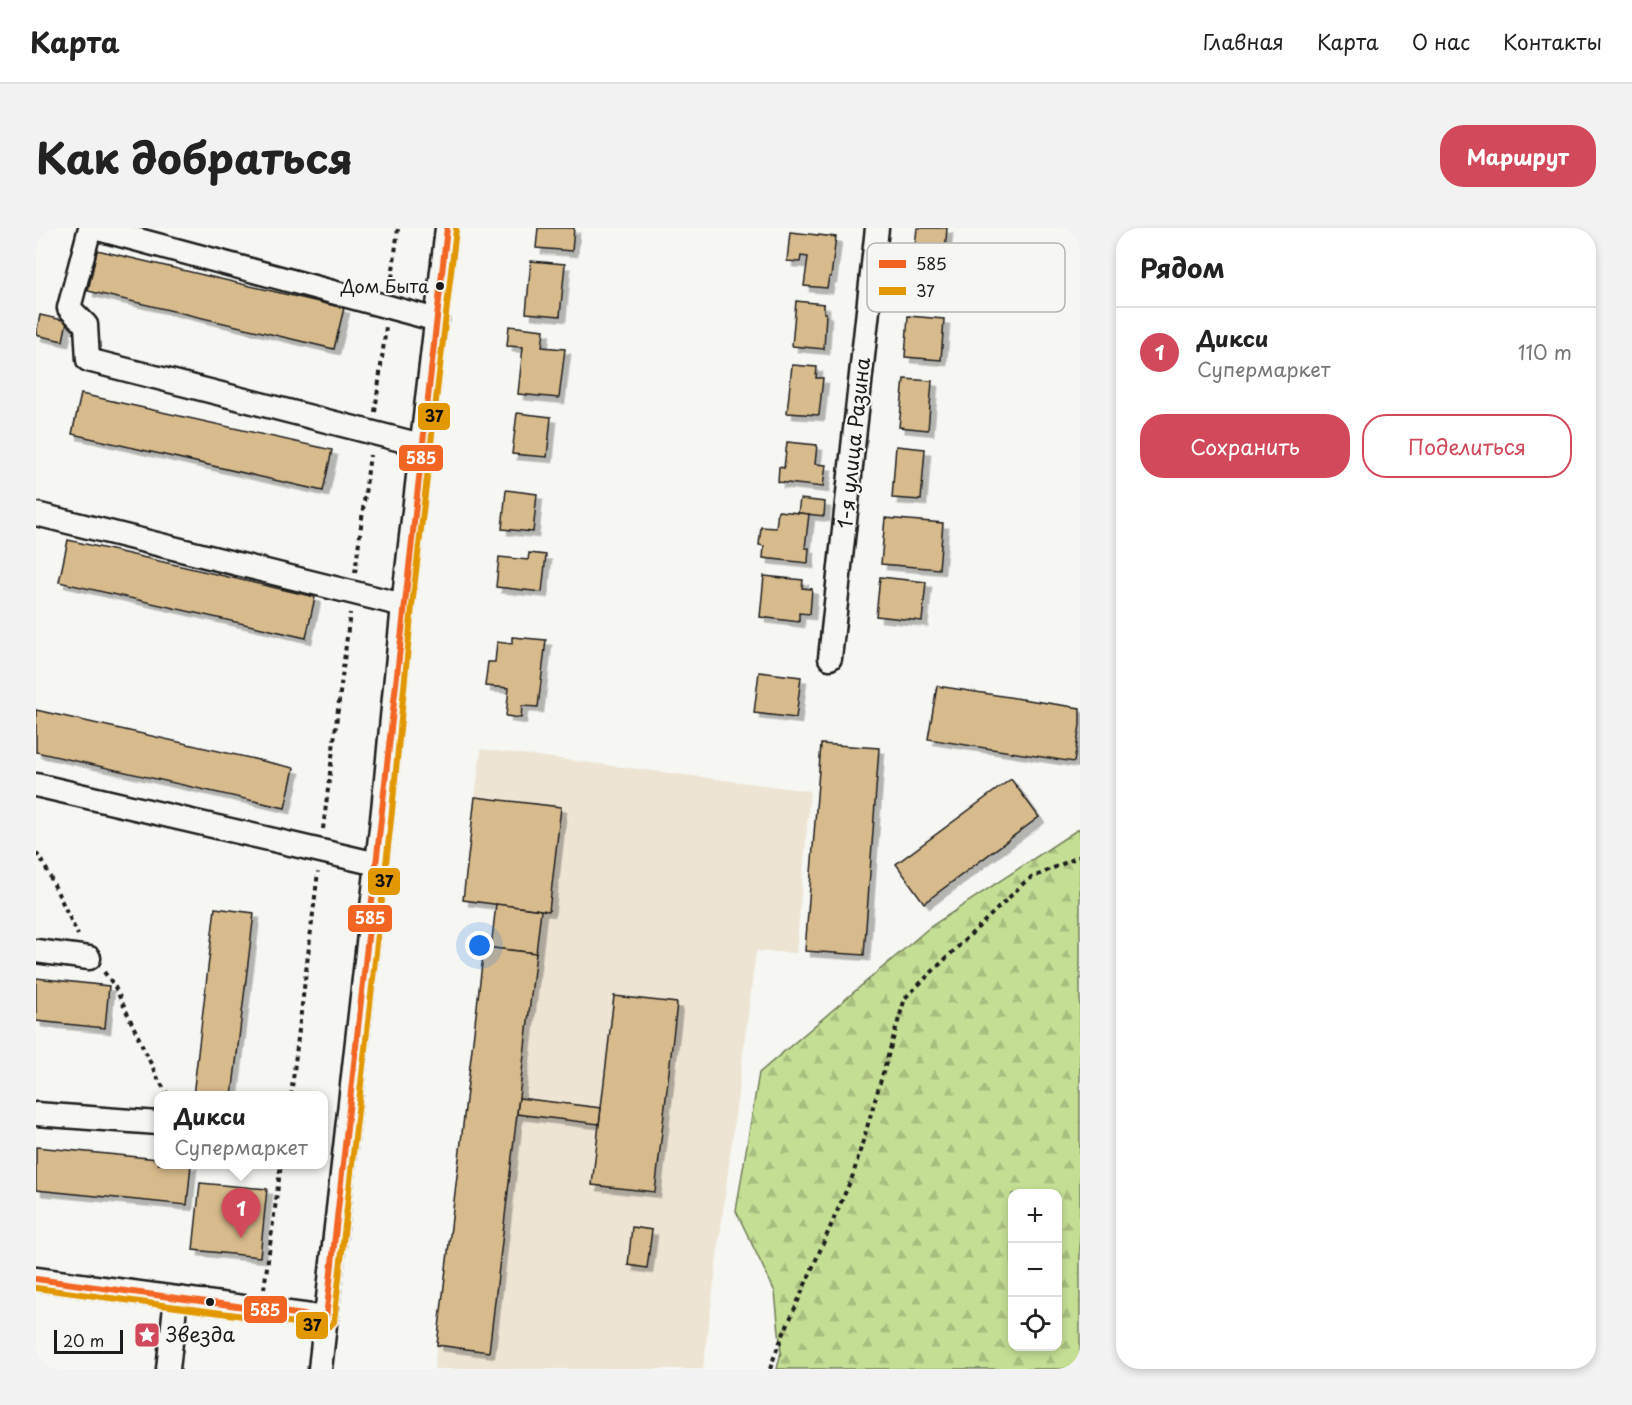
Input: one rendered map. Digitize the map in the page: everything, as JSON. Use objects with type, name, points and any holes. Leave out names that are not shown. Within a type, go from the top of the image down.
[{"type":"street","points":[[421,445],[88,360],[86,325],[69,308],[92,228],[437,320]]},
{"type":"street","points":[[320,1369],[326,1318],[334,1147],[377,864],[403,605],[447,228]]},
{"type":"street","name":"1-я улица Разина","points":[[876,243],[878,228]]},
{"type":"street","name":"1-я улица Разина","points":[[830,658],[869,312]]},
{"type":"street","points":[[36,514],[403,605]]},
{"type":"street","points":[[36,785],[377,864]]},
{"type":"street","points":[[36,951],[89,958]]},
{"type":"street","points":[[36,1114],[154,1123]]},
{"type":"street","points":[[36,1279],[326,1318]]},
{"type":"street","points":[[168,1369],[176,1298]]},
{"type":"path","points":[[291,1091],[398,228]]},
{"type":"path","points":[[770,1369],[853,1175],[905,998],[1027,880],[1080,856]]},
{"type":"path","points":[[261,1310],[280,1169]]},
{"type":"shaded area","points":[[481,749],[810,791],[796,953],[756,951],[703,1369],[434,1369],[484,947],[491,947],[496,905],[463,900]]},
{"type":"green space","points":[[1080,828],[1080,1369],[777,1369],[781,1352],[775,1292],[736,1211],[759,1073],[930,927]]},
{"type":"building","points":[[538,228],[574,228],[572,251],[536,248]]},
{"type":"building","points":[[917,228],[947,228],[946,243],[915,243]]},
{"type":"building","points":[[790,232],[836,237],[831,277],[829,277],[827,288],[804,286],[808,257],[801,256],[800,262],[787,261]]},
{"type":"building","points":[[97,250],[344,308],[334,349],[88,291]]},
{"type":"building","points":[[531,261],[565,264],[560,316],[526,313]]},
{"type":"building","points":[[796,301],[824,304],[824,313],[826,313],[824,349],[792,346]]},
{"type":"building","points":[[40,315],[67,321],[63,341],[36,335]]},
{"type":"building","points":[[908,316],[944,319],[941,360],[905,357]]},
{"type":"building","points":[[509,326],[544,330],[542,347],[565,349],[559,398],[518,394],[523,347],[507,346]]},
{"type":"building","points":[[792,365],[817,367],[816,378],[823,378],[819,415],[787,413]]},
{"type":"building","points":[[904,379],[932,381],[928,430],[899,427]]},
{"type":"building","points":[[81,394],[332,450],[323,491],[72,434]]},
{"type":"building","points":[[517,413],[551,417],[547,457],[512,454]]},
{"type":"building","points":[[787,442],[817,445],[815,464],[826,465],[823,487],[778,482],[779,467],[784,468]]},
{"type":"building","points":[[896,446],[925,449],[921,500],[892,498]]},
{"type":"building","points":[[506,490],[537,494],[533,532],[502,529]]},
{"type":"building","points":[[800,499],[825,502],[824,516],[798,513]]},
{"type":"building","points":[[778,511],[809,514],[805,548],[809,548],[808,563],[763,558],[764,546],[759,545],[761,527],[776,528]]},
{"type":"building","points":[[885,518],[943,523],[939,569],[881,564]]},
{"type":"building","points":[[68,540],[315,597],[306,638],[59,582]]},
{"type":"building","points":[[529,553],[546,555],[542,592],[496,587],[499,557],[528,560]]},
{"type":"building","points":[[764,576],[803,580],[802,588],[812,589],[810,614],[799,613],[799,622],[760,617]]},
{"type":"building","points":[[880,577],[926,582],[922,621],[876,616]]},
{"type":"building","points":[[512,637],[546,640],[538,707],[522,706],[521,718],[506,716],[509,688],[485,686],[488,662],[495,662],[497,642],[512,644]]},
{"type":"building","points":[[759,672],[801,677],[796,718],[754,713]]},
{"type":"building","points":[[937,686],[1080,708],[1080,725],[1074,762],[928,739]]},
{"type":"building","points":[[36,710],[294,768],[285,808],[36,752]]},
{"type":"building","points":[[821,744],[879,748],[864,955],[805,951]]},
{"type":"building","points":[[1011,779],[1039,817],[924,903],[896,864]]},
{"type":"building","points":[[475,797],[561,807],[549,911],[463,900]]},
{"type":"building","points":[[496,904],[541,910],[536,953],[491,948]]},
{"type":"building","points":[[215,908],[254,913],[233,1091],[194,1091]]},
{"type":"building","points":[[484,947],[536,953],[489,1352],[437,1345]]},
{"type":"building","points":[[36,978],[109,986],[105,1028],[36,1021]]},
{"type":"building","points":[[614,996],[677,1003],[655,1192],[592,1185]]},
{"type":"building","points":[[519,1098],[601,1108],[599,1124],[517,1114]]},
{"type":"building","points":[[36,1147],[154,1159],[154,1169],[191,1169],[187,1205],[36,1190]]},
{"type":"building","points":[[200,1183],[267,1189],[260,1257],[193,1250]]},
{"type":"building","points":[[632,1227],[652,1230],[647,1268],[628,1265]]},
{"type":"transit line","name":"585","points":[[36,1279],[326,1318],[447,228]]},
{"type":"transit line","name":"37","points":[[36,1288],[325,1327],[334,1322],[392,811],[412,606],[456,229]]},
{"type":"place","name":"Дом Быта","points":[[440,286]]},
{"type":"place","name":"Дикси","points":[[241,1238]]},
{"type":"place","name":"Звезда","points":[[147,1335]]}]
